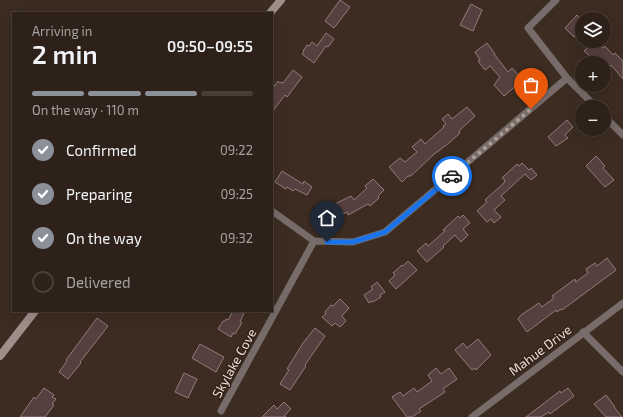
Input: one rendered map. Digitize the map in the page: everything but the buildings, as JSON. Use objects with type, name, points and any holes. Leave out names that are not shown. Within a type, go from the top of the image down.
[{"type":"main road","points":[[271,12],[281,0]]},
{"type":"main road","points":[[0,356],[34,312]]},
{"type":"street","points":[[556,0],[528,28],[567,78],[589,100]]},
{"type":"street","points":[[273,212],[314,242],[353,242],[385,232],[567,78]]},
{"type":"street","points":[[611,123],[623,135]]},
{"type":"street","name":"Skylake Cove","points":[[221,412],[314,242]]},
{"type":"street","name":"Mahue Drive","points":[[472,417],[623,303]]},
{"type":"street","points":[[583,332],[623,372]]},
{"type":"way so far","points":[[452,176],[531,109]]},
{"type":"route","points":[[327,242],[353,242],[385,232],[452,176]]}]
